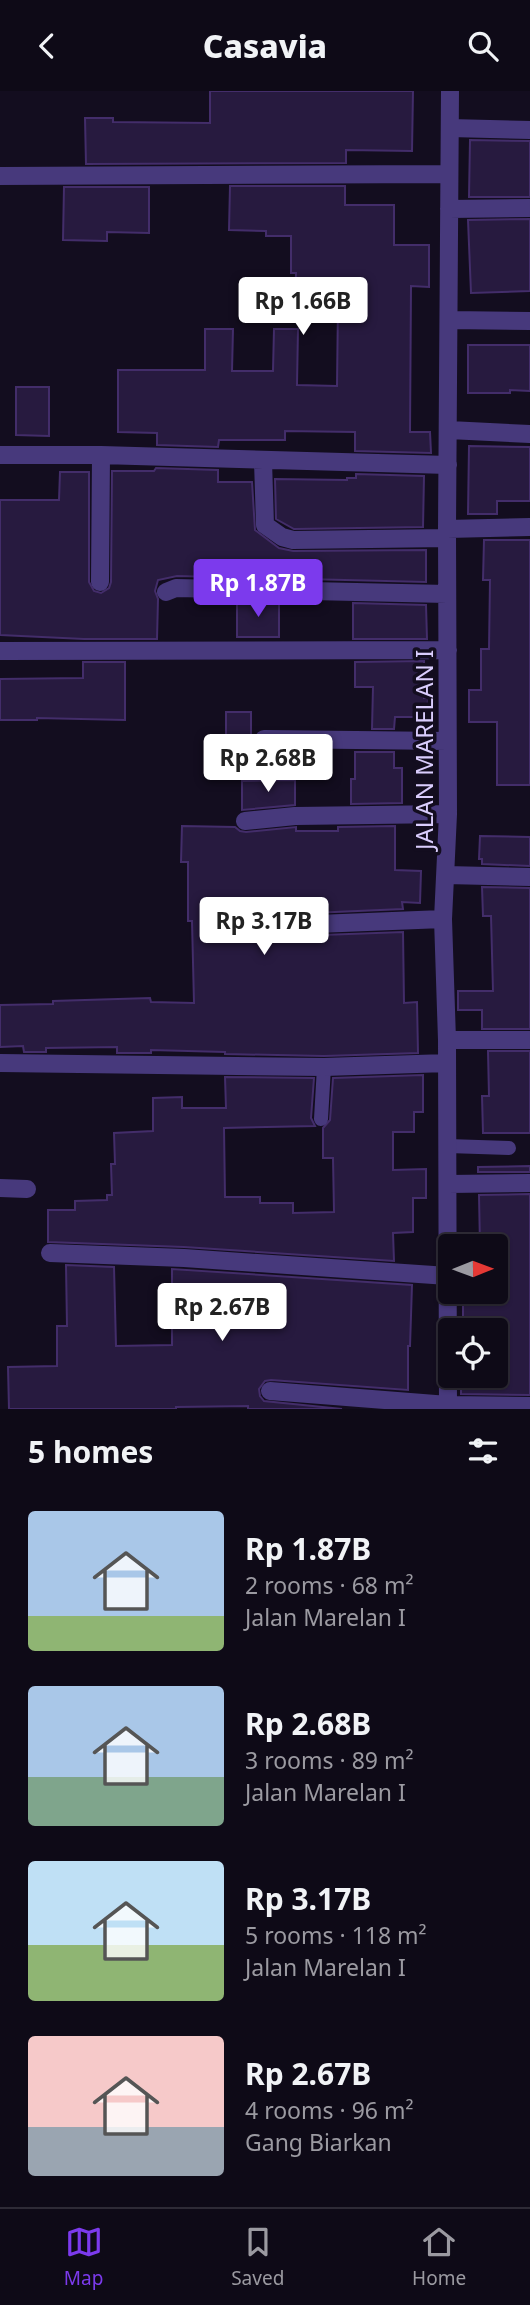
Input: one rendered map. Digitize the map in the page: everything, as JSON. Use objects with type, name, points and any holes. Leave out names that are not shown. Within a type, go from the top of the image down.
[{"type":"street","name":"JALAN MARELAN I","points":[[448,1234],[443,919],[447,814],[450,91]]},
{"type":"street","points":[[450,128],[530,130]]},
{"type":"street","points":[[0,176],[449,174]]},
{"type":"street","points":[[449,209],[530,208]]},
{"type":"street","points":[[449,320],[530,321]]},
{"type":"street","points":[[449,430],[530,434]]},
{"type":"street","points":[[0,455],[101,455],[448,465]]},
{"type":"street","points":[[100,582],[101,455]]},
{"type":"street","points":[[263,461],[265,525],[282,537],[293,540],[447,534],[530,527]]},
{"type":"street","points":[[166,592],[176,588],[447,594]]},
{"type":"street","points":[[0,650],[448,650]]},
{"type":"street","points":[[264,739],[447,741]]},
{"type":"street","points":[[245,821],[295,816],[447,814]]},
{"type":"street","points":[[446,875],[530,877]]},
{"type":"street","points":[[240,927],[443,919]]},
{"type":"street","points":[[447,1040],[530,1040]]},
{"type":"street","points":[[0,1063],[324,1067],[447,1063]]},
{"type":"street","points":[[448,1184],[530,1183]]},
{"type":"street","points":[[0,1188],[27,1189]]},
{"type":"street","points":[[50,1253],[184,1258],[438,1275]]},
{"type":"street","name":"JALAN MARELAN I","points":[[448,1304],[449,1407]]},
{"type":"street","points":[[270,1391],[449,1407],[530,1406]]},
{"type":"lane","points":[[321,1119],[324,1067]]},
{"type":"lane","points":[[448,1146],[509,1148]]},
{"type":"building","points":[[210,91],[413,91],[412,151],[346,150],[346,163],[86,164],[85,118],[113,118],[113,122],[210,123]]},
{"type":"building","points":[[470,140],[530,141],[530,197],[469,197]]},
{"type":"building","points":[[230,186],[345,186],[345,205],[394,205],[394,245],[429,245],[429,287],[411,286],[410,432],[430,432],[431,453],[355,451],[355,432],[285,431],[285,440],[219,440],[218,447],[157,445],[157,433],[118,432],[118,370],[205,370],[205,329],[233,329],[232,371],[273,371],[274,329],[298,329],[297,385],[337,386],[338,304],[295,304],[296,273],[291,273],[291,236],[266,236],[266,231],[229,230]]},
{"type":"building","points":[[64,187],[149,187],[149,233],[107,232],[107,241],[63,240]]},
{"type":"building","points":[[530,219],[530,291],[471,293],[468,220]]},
{"type":"building","points":[[468,345],[530,345],[530,391],[468,393]]},
{"type":"building","points":[[16,387],[49,387],[49,436],[16,435]]},
{"type":"building","points":[[469,446],[530,447],[530,501],[497,501],[497,514],[468,514]]},
{"type":"building","points":[[156,468],[218,470],[218,482],[252,482],[255,530],[279,548],[293,551],[426,550],[426,582],[177,576],[158,580],[155,591],[158,599],[157,639],[0,635],[0,500],[59,500],[60,472],[89,472],[89,582],[94,591],[101,593],[109,588],[111,582],[112,471],[154,471]]},
{"type":"building","points":[[356,474],[424,476],[423,527],[294,529],[276,519],[275,479],[347,480],[356,478]]},
{"type":"building","points":[[484,540],[530,540],[530,785],[497,785],[497,722],[469,722],[469,690],[481,690],[481,649],[489,649],[490,580],[483,580]]},
{"type":"building","points":[[237,601],[279,602],[279,637],[237,637]]},
{"type":"building","points":[[353,603],[426,605],[427,639],[353,639]]},
{"type":"building","points":[[424,661],[427,717],[395,717],[394,729],[372,729],[373,687],[355,687],[355,662]]},
{"type":"building","points":[[83,662],[125,662],[125,720],[0,720],[0,679],[83,678]]},
{"type":"building","points":[[226,712],[251,712],[251,745],[226,744]]},
{"type":"building","points":[[355,752],[394,752],[394,768],[402,768],[402,803],[351,804]]},
{"type":"building","points":[[295,780],[295,805],[242,810],[242,781]]},
{"type":"building","points":[[182,826],[235,827],[246,832],[296,827],[296,831],[338,831],[338,827],[395,826],[395,870],[421,871],[420,903],[402,902],[403,909],[240,916],[230,921],[229,928],[234,937],[240,938],[403,932],[404,1003],[417,1002],[418,1053],[324,1056],[151,1050],[151,1053],[117,1053],[117,1047],[46,1048],[46,1052],[24,1052],[23,1046],[0,1047],[0,1005],[150,998],[151,1002],[194,1003],[192,921],[188,921],[188,862],[181,862]]},
{"type":"building","points":[[480,836],[530,837],[530,866],[482,864],[482,859],[479,859]]},
{"type":"building","points":[[482,887],[530,888],[530,1029],[482,1029],[482,1010],[458,1010],[458,991],[493,991],[491,916],[483,916]]},
{"type":"building","points":[[488,1051],[530,1051],[530,1133],[483,1133],[482,1096],[489,1096]]},
{"type":"building","points":[[423,1075],[423,1112],[414,1112],[414,1132],[393,1132],[393,1170],[426,1169],[426,1198],[413,1198],[413,1232],[393,1233],[394,1261],[184,1247],[48,1242],[48,1210],[75,1210],[75,1201],[107,1200],[107,1195],[112,1195],[114,1133],[153,1131],[153,1098],[182,1097],[182,1108],[226,1108],[225,1077],[314,1078],[311,1118],[315,1126],[224,1128],[225,1197],[260,1197],[260,1203],[293,1203],[293,1213],[334,1212],[333,1158],[323,1158],[323,1128],[330,1120],[333,1078]]},
{"type":"building","points":[[530,1166],[530,1172],[478,1172],[478,1167]]},
{"type":"building","points":[[530,1194],[530,1395],[461,1394],[461,1388],[508,1388],[508,1318],[463,1318],[463,1304],[508,1304],[508,1234],[480,1234],[479,1195]]},
{"type":"building","points":[[66,1265],[114,1267],[116,1346],[172,1345],[172,1269],[412,1285],[408,1390],[271,1380],[265,1381],[259,1389],[264,1401],[342,1409],[248,1409],[248,1406],[9,1409],[8,1367],[57,1366],[57,1326],[67,1326]]}]
